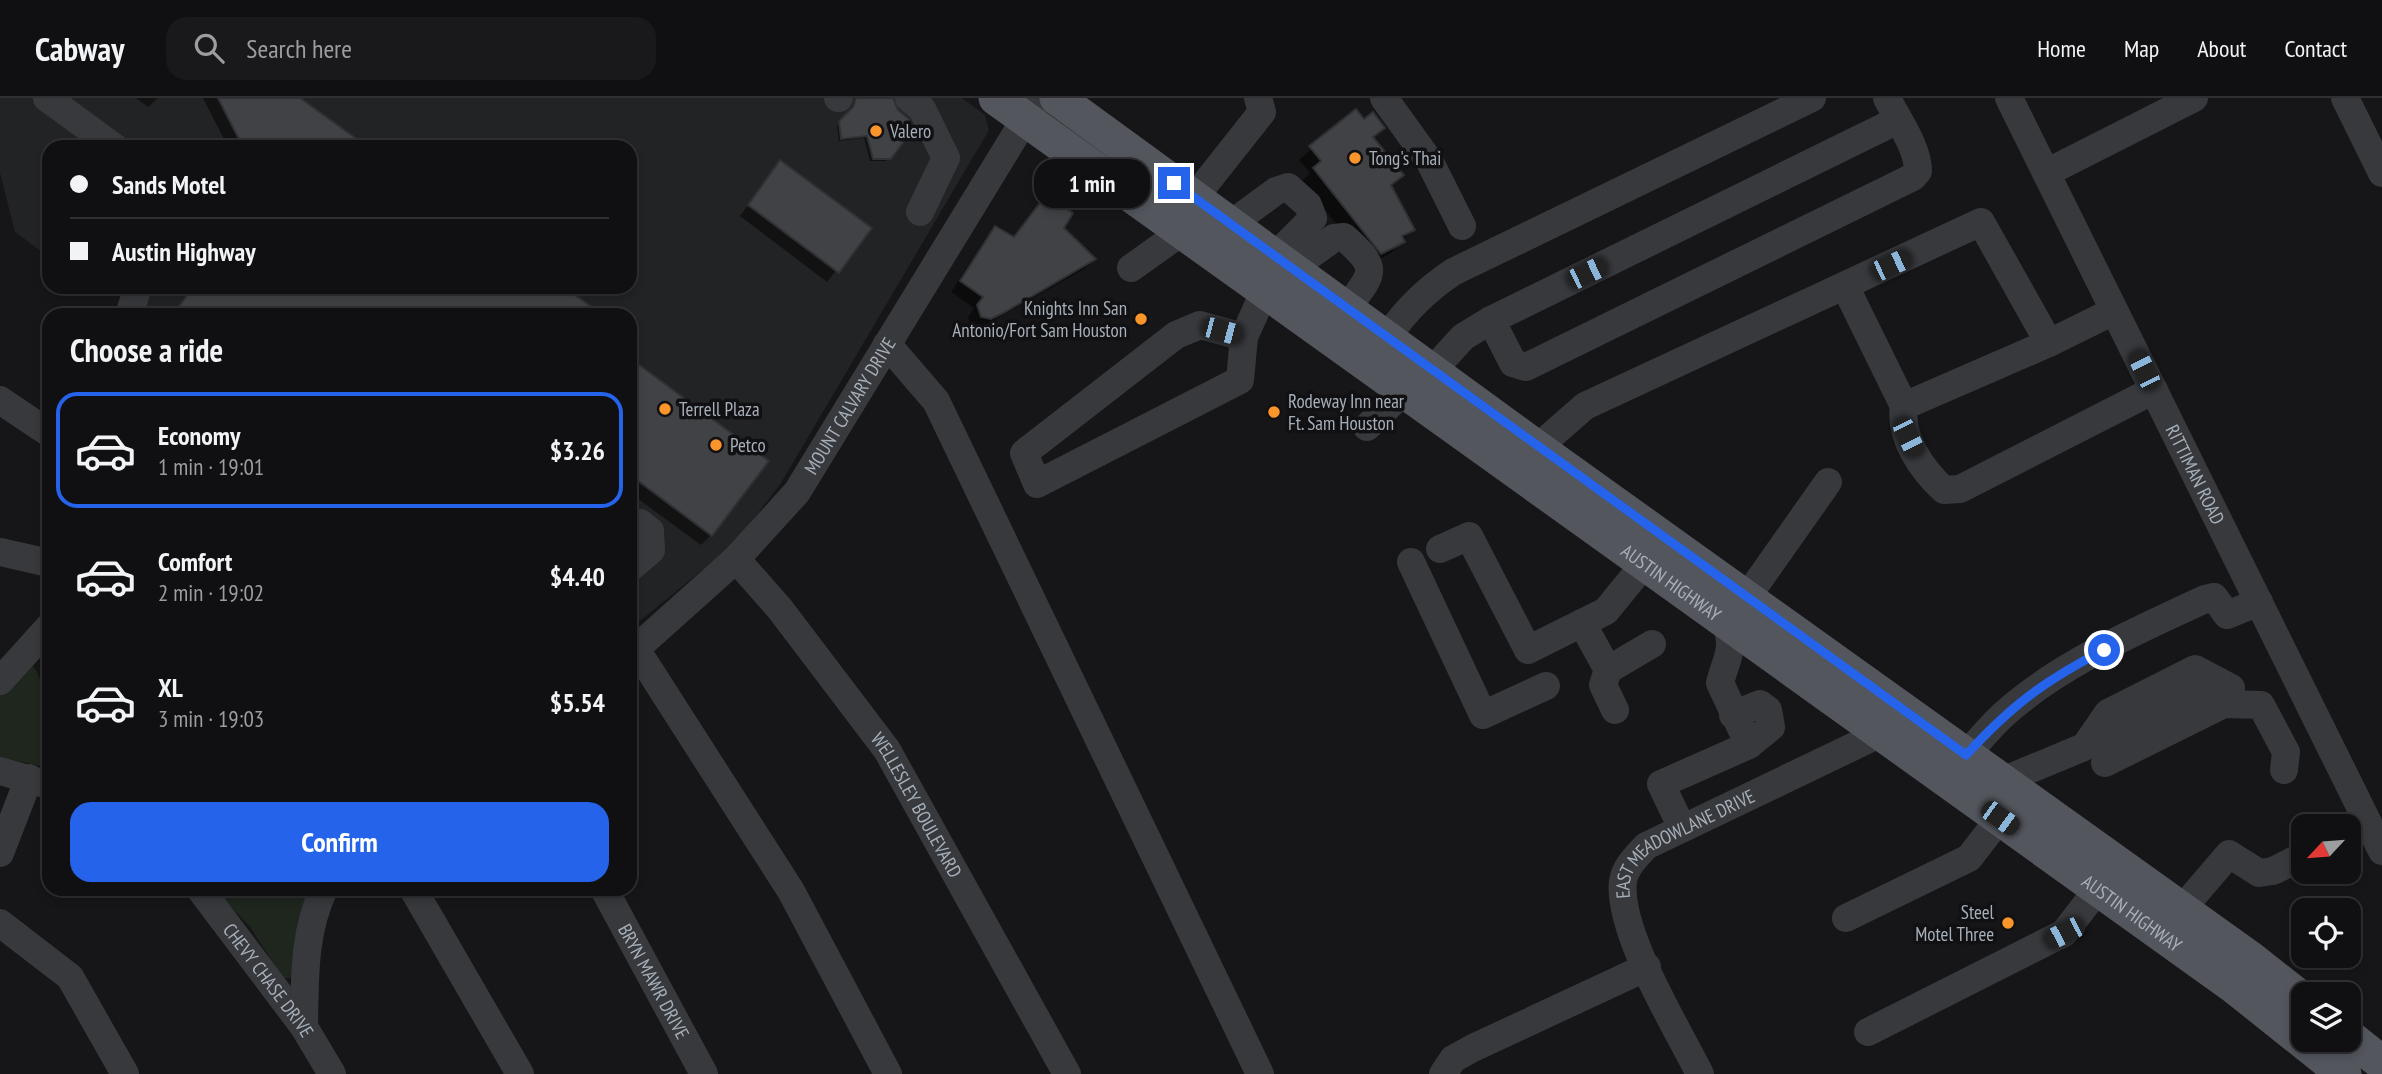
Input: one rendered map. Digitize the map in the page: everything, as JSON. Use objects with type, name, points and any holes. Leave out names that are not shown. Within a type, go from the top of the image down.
[{"type":"main road","name":"AUSTIN HIGHWAY","points":[[996,98],[1031,108],[1183,231],[1645,563],[1736,609],[1914,718],[2182,909],[2291,991]]},
{"type":"main road","name":"AUSTIN HIGHWAY","points":[[1056,98],[1537,448],[1736,609],[1881,733],[2235,987],[2344,1074]]},
{"type":"main road","points":[[2361,1046],[2382,1063]]},
{"type":"street","points":[[47,98],[104,140]]},
{"type":"street","points":[[909,98],[922,109],[946,158],[919,212]]},
{"type":"street","points":[[1194,198],[1262,112],[1258,98]]},
{"type":"street","points":[[1384,98],[1430,162],[1462,226]]},
{"type":"street","points":[[1387,337],[1409,306],[1426,290],[1453,272],[1812,98]]},
{"type":"street","name":"RITTIMAN ROAD","points":[[2009,98],[2259,602],[2352,814]]},
{"type":"street","points":[[2046,173],[2194,98]]},
{"type":"street","points":[[2345,98],[2382,173]]},
{"type":"street","name":"MOUNT CALVARY DRIVE","points":[[637,648],[736,559],[797,492],[1031,108]]},
{"type":"street","points":[[1433,370],[1463,337],[1491,320],[1892,109],[1918,162],[1919,171],[1913,177],[1526,367],[1513,363],[1491,320]]},
{"type":"street","points":[[940,171],[980,191]]},
{"type":"street","points":[[1231,224],[1276,191],[1288,187],[1308,205],[1313,218],[1284,262]]},
{"type":"street","points":[[1537,448],[1585,406],[1981,222],[2049,343]]},
{"type":"street","points":[[1131,268],[1183,231]]},
{"type":"street","points":[[1284,262],[1334,237],[1344,237],[1367,258],[1371,268],[1371,275],[1347,308]]},
{"type":"street","points":[[1845,286],[1904,406],[1902,419],[1908,437],[1928,475],[1944,490],[1960,489],[2154,390]]},
{"type":"street","points":[[1244,337],[1200,325],[1177,335],[1024,453],[1037,484],[1240,380],[1244,337],[1265,290]]},
{"type":"street","points":[[1904,406],[2049,343],[2114,311]]},
{"type":"street","points":[[887,344],[936,401],[1260,1074]]},
{"type":"street","points":[[1367,427],[1405,390]]},
{"type":"street","points":[[0,400],[42,428]]},
{"type":"street","points":[[1682,828],[1661,784],[1749,745],[1720,683],[1730,658],[1736,609],[1829,482]]},
{"type":"street","points":[[637,562],[650,550],[650,531],[640,523]]},
{"type":"street","points":[[1440,549],[1469,536],[1537,668]]},
{"type":"street","points":[[0,552],[42,561]]},
{"type":"street","name":"WELLESLEY BOULEVARD","points":[[736,559],[780,609],[887,750],[1067,1074]]},
{"type":"street","points":[[1411,562],[1483,715],[1537,668],[1582,623],[1606,611],[1645,563]]},
{"type":"street","points":[[1966,755],[2002,716],[2033,691],[2084,660],[2206,599],[2214,597],[2227,615],[2259,602]]},
{"type":"street","points":[[1582,623],[1608,670]]},
{"type":"street","points":[[0,681],[42,634]]},
{"type":"street","points":[[1615,710],[1603,685],[1608,670],[1652,644]]},
{"type":"street","points":[[637,658],[791,891],[888,1074]]},
{"type":"street","points":[[2096,748],[2219,682],[2261,705],[2287,752],[2284,770]]},
{"type":"street","points":[[2003,781],[2224,704],[2261,705]]},
{"type":"street","name":"EAST MEADOWLANE DRIVE","points":[[1700,1074],[1647,967],[1628,920],[1623,881],[1627,868],[1646,846],[1914,718]]},
{"type":"street","points":[[0,771],[39,781],[0,853]]},
{"type":"street","points":[[1846,918],[1969,858],[2000,818]]},
{"type":"street","name":"RITTIMAN ROAD","points":[[2361,831],[2382,851]]},
{"type":"street","points":[[2182,909],[2229,853],[2259,873],[2273,871],[2291,862]]},
{"type":"street","points":[[1868,1032],[2064,933],[2098,889]]},
{"type":"street","name":"CHEVY CHASE DRIVE","points":[[205,896],[304,1027],[332,1074]]},
{"type":"street","points":[[304,1027],[307,946],[314,909],[320,896]]},
{"type":"street","points":[[416,896],[520,1074]]},
{"type":"street","name":"BRYN MAWR DRIVE","points":[[608,896],[704,1074]]},
{"type":"street","points":[[0,923],[70,977],[125,1074]]},
{"type":"street","points":[[1443,1074],[1452,1059],[1647,967]]},
{"type":"shaded area","points":[[0,98],[962,98],[985,115],[989,130],[781,483],[742,534],[637,623],[637,308],[120,308],[122,294],[637,294],[637,140],[42,140],[42,252],[15,232],[0,173]]},
{"type":"shaded area","points":[[33,666],[42,687],[42,766],[0,757],[0,694],[26,669]]},
{"type":"shaded area","points":[[221,896],[313,896],[293,978],[283,978],[250,927]]},
{"type":"building","points":[[218,98],[300,98],[358,140],[239,140]]},
{"type":"building","name":"Valero","points":[[856,98],[893,98],[898,110],[909,119],[913,129],[891,159],[873,159],[867,136],[841,139],[839,121],[853,107]]},
{"type":"building","points":[[1356,109],[1364,119],[1373,112],[1385,128],[1373,137],[1404,175],[1391,185],[1415,230],[1402,236],[1405,242],[1381,254],[1313,168],[1321,161],[1309,146]]},
{"type":"building","points":[[780,160],[872,228],[839,273],[748,205]]},
{"type":"building","points":[[1046,195],[1073,213],[1064,228],[1096,259],[1005,312],[991,319],[981,317],[977,305],[983,297],[960,281],[995,226],[1014,237]]},
{"type":"building","points":[[188,294],[574,294],[593,308],[178,308]]},
{"type":"building","name":"Terrell Plaza","points":[[637,363],[769,461],[712,536],[637,480]]},
{"type":"place","name":"Valero","points":[[876,131]]},
{"type":"place","name":"Tong's Thai","points":[[1355,158]]},
{"type":"place","name":"Knights Inn San Antonio/Fort Sam Houston","points":[[1141,319]]},
{"type":"place","name":"Terrell Plaza","points":[[665,409]]},
{"type":"place","name":"Rodeway Inn near Ft. Sam Houston","points":[[1274,412]]},
{"type":"place","name":"Petco","points":[[716,445]]},
{"type":"place","name":"Steel Motel Three","points":[[2008,923]]},
{"type":"route","points":[[1174,183],[1537,448],[1966,755],[2002,716],[2033,691],[2104,650]]}]
